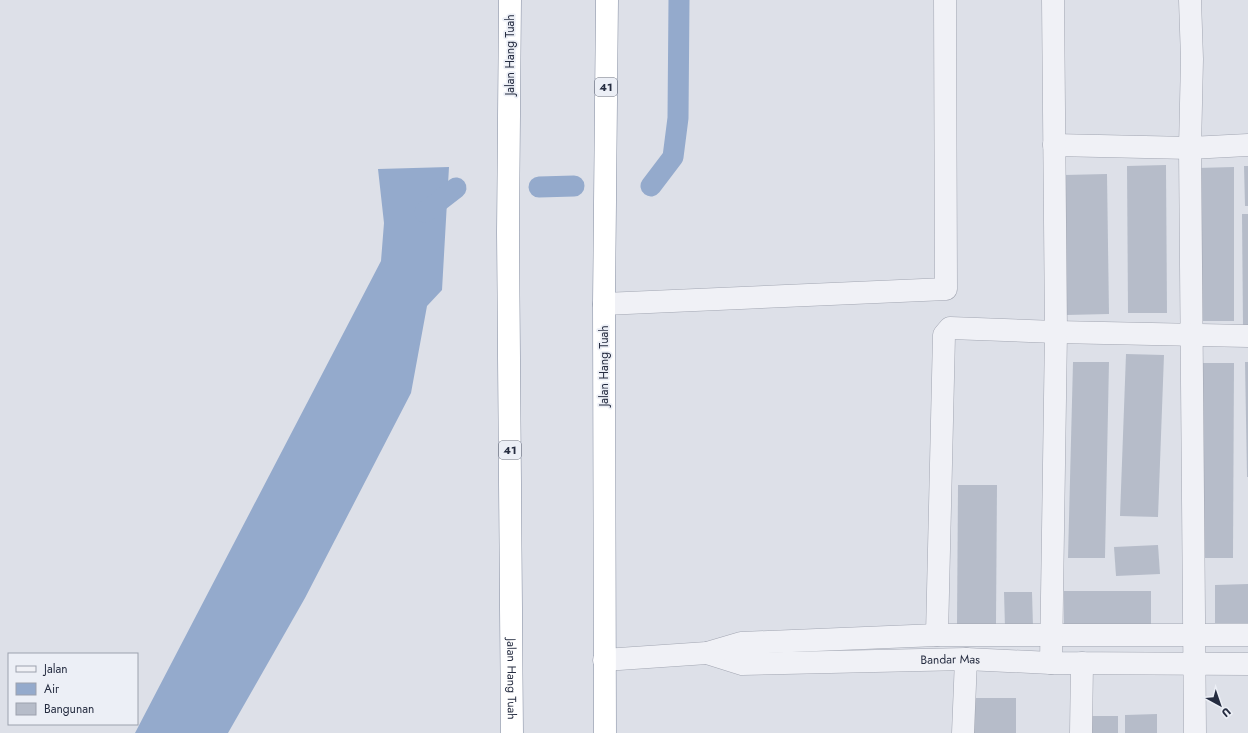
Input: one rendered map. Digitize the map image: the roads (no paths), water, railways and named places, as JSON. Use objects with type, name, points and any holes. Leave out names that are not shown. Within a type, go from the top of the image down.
[{"type":"highway","name":"Jalan Hang Tuah","points":[[510,0],[508,232],[512,733]]},
{"type":"highway","name":"Jalan Hang Tuah","points":[[605,733],[604,304],[607,0]]},
{"type":"street","points":[[604,304],[946,289],[945,0]]},
{"type":"street","points":[[1051,663],[1056,332],[1053,0]]},
{"type":"street","points":[[1190,0],[1192,59],[1190,148],[1195,733]]},
{"type":"street","points":[[1054,145],[1190,148],[1248,146]]},
{"type":"street","points":[[937,635],[944,335],[950,328],[1248,336]]},
{"type":"street","name":"Bandar Mas","points":[[604,660],[707,653],[741,644],[937,635],[1248,635]]},
{"type":"street","name":"Bandar Mas","points":[[707,653],[742,664],[966,659],[1051,663],[1248,664]]},
{"type":"street","points":[[963,733],[966,659]]},
{"type":"street","points":[[1081,733],[1082,663]]},
{"type":"water","points":[[449,167],[442,290],[427,306],[411,393],[305,598],[228,733],[135,733],[381,261],[384,223],[378,169]]},
{"type":"waterway","points":[[651,186],[673,157],[678,118],[679,0]]},
{"type":"waterway","points":[[539,187],[574,186]]},
{"type":"waterway","points":[[425,212],[456,188]]}]
